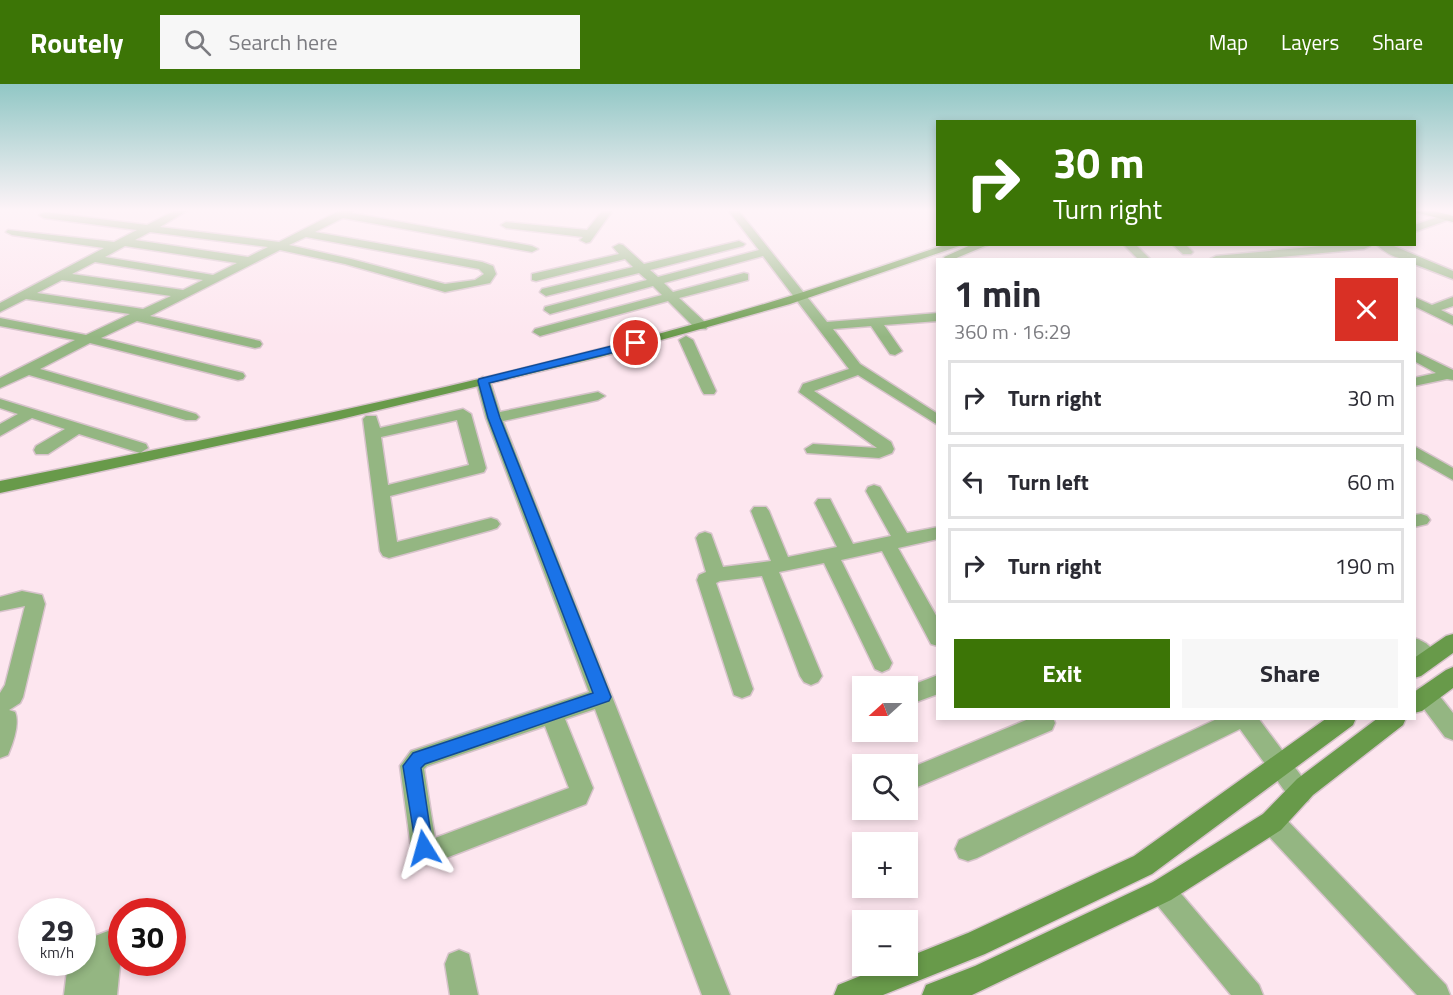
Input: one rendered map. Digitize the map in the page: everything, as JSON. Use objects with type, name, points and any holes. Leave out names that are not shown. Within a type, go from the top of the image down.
[{"type":"street","points":[[0,308],[103,253]]},
{"type":"street","points":[[184,253],[249,261]]},
{"type":"street","points":[[0,384],[88,339],[216,279],[264,253]]},
{"type":"street","points":[[310,253],[445,288],[477,283],[486,280],[490,274],[489,269],[482,266],[409,253]]},
{"type":"street","points":[[536,277],[618,253]]},
{"type":"street","points":[[625,253],[701,326]]},
{"type":"street","points":[[546,292],[704,253]]},
{"type":"street","points":[[550,310],[764,253]]},
{"type":"street","points":[[766,253],[823,327],[861,370],[936,420]]},
{"type":"street","points":[[372,426],[485,387],[701,326],[804,301],[937,253]]},
{"type":"street","points":[[945,258],[961,253]]},
{"type":"street","points":[[1226,258],[1284,253]]},
{"type":"street","points":[[1395,253],[1409,258]]},
{"type":"street","points":[[93,258],[216,279]]},
{"type":"street","points":[[0,487],[485,387],[686,340],[936,261]]},
{"type":"street","points":[[1416,261],[1453,273]]},
{"type":"street","points":[[1436,266],[1453,273]]},
{"type":"street","points":[[1416,272],[1438,283]]},
{"type":"street","points":[[60,276],[185,294]]},
{"type":"street","points":[[540,332],[744,277]]},
{"type":"street","points":[[24,295],[142,315],[255,344]]},
{"type":"street","points":[[1431,310],[1453,301]]},
{"type":"street","points":[[1416,302],[1453,321]]},
{"type":"street","points":[[823,327],[936,317]]},
{"type":"street","points":[[0,322],[88,339],[238,376]]},
{"type":"street","points":[[875,322],[895,351]]},
{"type":"street","points":[[686,340],[709,391]]},
{"type":"street","points":[[1416,356],[1451,375]]},
{"type":"street","points":[[27,370],[190,417]]},
{"type":"street","points":[[813,449],[879,453],[886,449],[885,446],[806,393],[808,387],[861,370]]},
{"type":"street","points":[[1416,382],[1451,375]]},
{"type":"street","points":[[485,387],[494,418],[717,995]]},
{"type":"street","points":[[494,418],[598,396]]},
{"type":"street","points":[[0,403],[140,448]]},
{"type":"street","points":[[0,431],[30,413]]},
{"type":"street","points":[[0,500],[372,426],[463,414],[478,468],[381,493]]},
{"type":"street","points":[[372,426],[390,551],[491,524]]},
{"type":"street","points":[[42,450],[77,428]]},
{"type":"street","points":[[1423,462],[1453,475]]},
{"type":"street","points":[[874,491],[936,634]]},
{"type":"street","points":[[824,503],[839,554],[882,663]]},
{"type":"street","points":[[760,511],[775,566],[811,676]]},
{"type":"street","points":[[742,689],[706,580],[716,575],[839,554],[936,533]]},
{"type":"street","points":[[705,538],[716,575]]},
{"type":"street","points":[[0,604],[22,598],[34,600],[35,604],[16,685],[4,712],[0,748]]},
{"type":"street","points":[[1419,658],[1453,642]]},
{"type":"street","points":[[1453,676],[1420,699],[1453,730]]},
{"type":"street","points":[[918,692],[936,685]]},
{"type":"street","points":[[552,714],[581,788],[578,796],[432,851],[424,848],[412,766],[419,758],[603,697]]},
{"type":"street","points":[[968,849],[1240,720]]},
{"type":"street","points":[[1246,720],[1300,793]]},
{"type":"street","points":[[848,995],[975,945],[1143,865],[1342,720]]},
{"type":"street","points":[[936,995],[982,977],[1162,891],[1272,822],[1300,793],[1392,720]]},
{"type":"street","points":[[918,776],[1044,723]]},
{"type":"street","points":[[1272,822],[1436,995]]},
{"type":"street","points":[[1162,891],[1249,995]]},
{"type":"street","points":[[96,949],[108,945],[103,995]]},
{"type":"street","points":[[459,964],[464,995]]},
{"type":"street","points":[[78,995],[80,976]]},
{"type":"route","points":[[424,848],[412,766],[419,758],[603,697],[494,418],[483,381],[636,343]]}]
